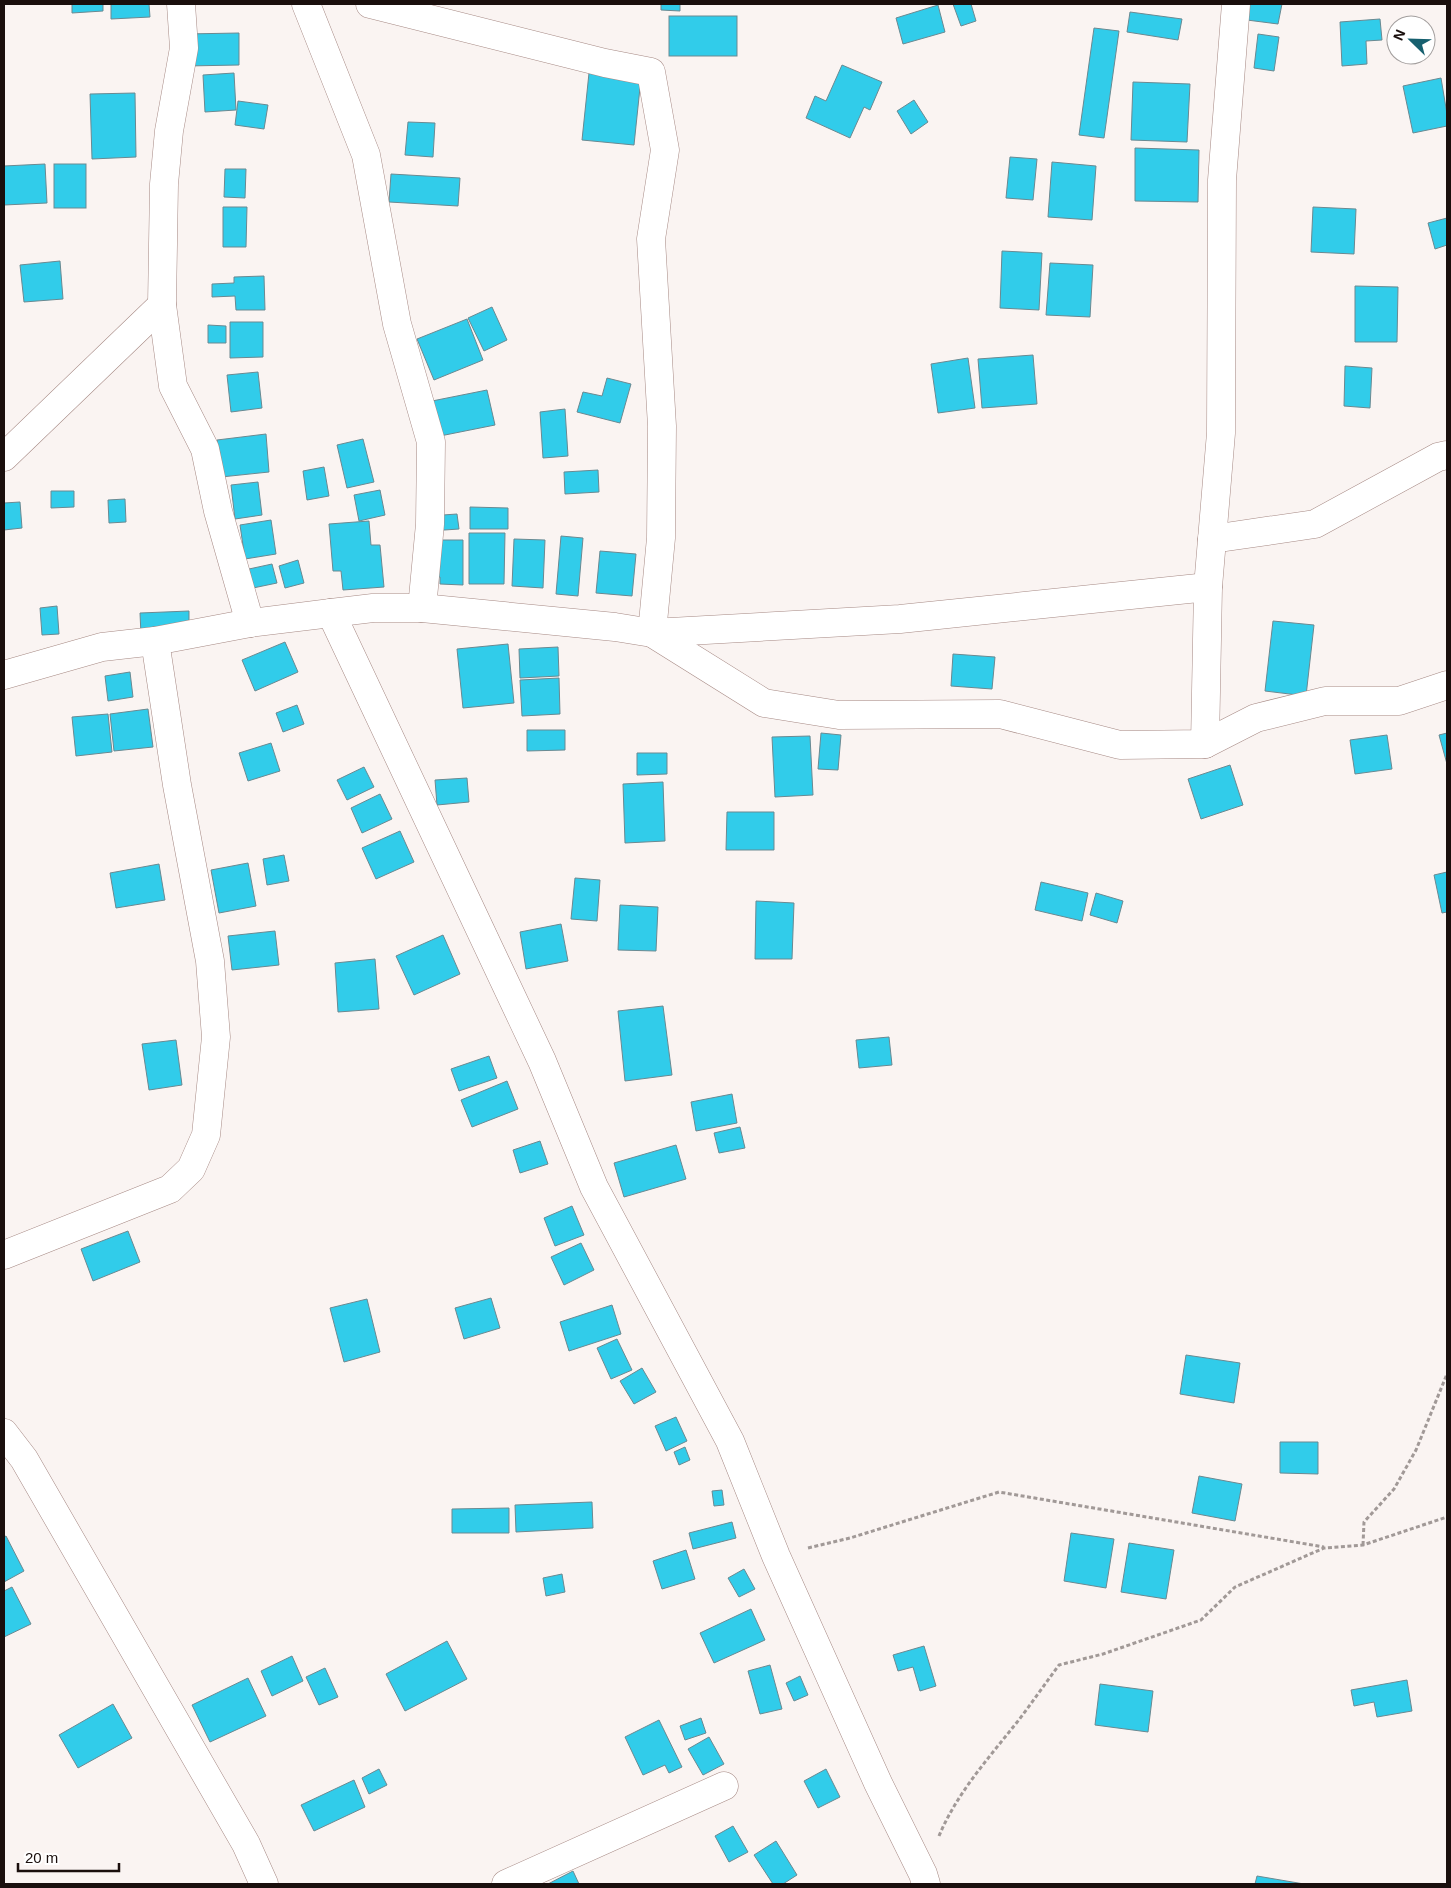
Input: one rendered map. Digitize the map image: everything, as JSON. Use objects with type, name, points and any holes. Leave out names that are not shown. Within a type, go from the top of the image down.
[{"type":"street","points":[[181,4],[184,48],[169,131],[165,175],[162,305],[173,386],[205,449],[218,511],[250,622]]},
{"type":"street","points":[[306,4],[366,155],[397,324],[431,442],[430,524],[422,608]]},
{"type":"street","points":[[370,4],[605,63],[651,72],[665,150],[652,239],[662,426],[661,538],[652,633]]},
{"type":"street","points":[[1204,744],[1208,587],[1221,433],[1222,180],[1236,4]]},
{"type":"street","points":[[4,457],[162,305]]},
{"type":"street","points":[[1212,540],[1314,524],[1438,457],[1447,454]]},
{"type":"street","points":[[4,675],[102,646],[154,641],[250,622],[373,608],[422,608],[615,627],[652,633],[900,619],[1208,587]]},
{"type":"street","points":[[331,613],[542,1060],[594,1187],[730,1441],[776,1556],[878,1783],[924,1879]]},
{"type":"street","points":[[652,633],[764,703],[839,715],[1000,714],[1120,745],[1204,744],[1256,718],[1325,701],[1399,702],[1447,685]]},
{"type":"street","points":[[4,1255],[170,1189],[192,1169],[206,1135],[216,1037],[210,961],[177,785],[154,641]]},
{"type":"street","points":[[4,1433],[24,1459],[132,1644],[246,1844],[264,1884]]},
{"type":"street","points":[[506,1884],[724,1786]]},
{"type":"path","points":[[1363,1545],[1364,1522],[1394,1489],[1416,1450],[1447,1374]]},
{"type":"path","points":[[776,1556],[850,1538],[999,1492],[1324,1548],[1363,1545],[1447,1517]]},
{"type":"path","points":[[924,1879],[948,1814],[1059,1665],[1103,1654],[1200,1620],[1235,1587],[1324,1548]]},
{"type":"building","points":[[72,4],[103,4],[103,11],[72,13]]},
{"type":"building","points":[[111,4],[149,4],[150,17],[111,19]]},
{"type":"building","points":[[661,4],[680,4],[680,11],[661,10]]},
{"type":"building","points":[[953,4],[971,4],[976,21],[961,26]]},
{"type":"building","points":[[1241,4],[1282,4],[1278,24],[1239,19]]},
{"type":"building","points":[[938,5],[945,32],[903,44],[896,18]]},
{"type":"building","points":[[1130,12],[1182,19],[1178,40],[1127,32]]},
{"type":"building","points":[[669,16],[737,16],[737,56],[669,56]]},
{"type":"building","points":[[1380,19],[1382,40],[1366,41],[1367,64],[1342,66],[1340,22]]},
{"type":"building","points":[[1094,28],[1119,31],[1104,138],[1079,135]]},
{"type":"building","points":[[239,33],[239,65],[186,66],[185,34]]},
{"type":"building","points":[[1258,34],[1279,37],[1274,71],[1254,68]]},
{"type":"building","points":[[842,65],[882,82],[870,110],[864,107],[850,138],[806,118],[815,96],[826,101]]},
{"type":"building","points":[[234,73],[236,110],[205,112],[203,75]]},
{"type":"building","points":[[589,73],[641,78],[634,145],[582,140]]},
{"type":"building","points":[[1441,78],[1447,126],[1413,133],[1403,86]]},
{"type":"building","points":[[1133,82],[1190,84],[1187,142],[1131,140]]},
{"type":"building","points":[[135,93],[136,157],[92,159],[90,94]]},
{"type":"building","points":[[914,100],[928,122],[911,134],[897,111]]},
{"type":"building","points":[[238,101],[268,105],[264,129],[235,125]]},
{"type":"building","points":[[408,122],[435,123],[433,157],[405,155]]},
{"type":"building","points":[[1135,148],[1199,150],[1198,202],[1135,201]]},
{"type":"building","points":[[1010,157],[1037,159],[1033,200],[1006,198]]},
{"type":"building","points":[[1052,162],[1096,166],[1092,220],[1048,217]]},
{"type":"building","points":[[45,164],[47,203],[4,205],[4,166]]},
{"type":"building","points":[[54,164],[86,164],[86,208],[54,208]]},
{"type":"building","points":[[225,169],[246,169],[245,198],[224,197]]},
{"type":"building","points":[[391,174],[460,178],[458,206],[389,202]]},
{"type":"building","points":[[223,207],[247,207],[246,247],[223,247]]},
{"type":"building","points":[[1313,207],[1356,209],[1354,254],[1311,252]]},
{"type":"building","points":[[1447,218],[1447,245],[1435,249],[1428,223]]},
{"type":"building","points":[[1002,251],[1042,253],[1039,310],[1000,308]]},
{"type":"building","points":[[60,261],[63,299],[24,302],[20,265]]},
{"type":"building","points":[[1050,263],[1093,265],[1090,317],[1046,315]]},
{"type":"building","points":[[264,276],[265,310],[236,310],[235,296],[212,297],[212,284],[234,283],[234,277]]},
{"type":"building","points":[[1355,286],[1398,287],[1397,342],[1355,342]]},
{"type":"building","points":[[492,307],[507,340],[484,351],[468,318]]},
{"type":"building","points":[[467,319],[483,360],[434,380],[417,339]]},
{"type":"building","points":[[230,322],[263,322],[263,357],[230,358]]},
{"type":"building","points":[[208,325],[226,326],[226,343],[208,343]]},
{"type":"building","points":[[1033,355],[1037,404],[982,408],[978,359]]},
{"type":"building","points":[[968,358],[975,408],[938,413],[931,364]]},
{"type":"building","points":[[1345,366],[1372,368],[1370,408],[1344,406]]},
{"type":"building","points":[[258,372],[262,408],[231,412],[227,375]]},
{"type":"building","points":[[607,378],[631,384],[620,423],[577,412],[583,392],[602,396]]},
{"type":"building","points":[[487,390],[495,425],[440,436],[432,401]]},
{"type":"building","points":[[565,409],[568,456],[543,458],[540,412]]},
{"type":"building","points":[[266,434],[269,472],[221,477],[217,440]]},
{"type":"building","points":[[363,439],[374,482],[347,488],[337,445]]},
{"type":"building","points":[[324,467],[329,496],[307,500],[303,471]]},
{"type":"building","points":[[598,470],[599,492],[565,494],[564,472]]},
{"type":"building","points":[[258,482],[262,515],[235,519],[231,485]]},
{"type":"building","points":[[380,490],[385,515],[359,521],[354,495]]},
{"type":"building","points":[[51,491],[74,491],[74,507],[51,508]]},
{"type":"building","points":[[125,499],[126,522],[109,523],[108,500]]},
{"type":"building","points":[[20,502],[22,528],[4,530],[4,503]]},
{"type":"building","points":[[470,507],[508,508],[508,529],[470,529]]},
{"type":"building","points":[[457,514],[459,529],[430,531],[429,516]]},
{"type":"building","points":[[271,520],[276,554],[245,559],[240,525]]},
{"type":"building","points":[[369,521],[371,545],[380,545],[384,587],[343,590],[341,571],[333,571],[329,524]]},
{"type":"building","points":[[469,533],[505,533],[504,584],[469,584]]},
{"type":"building","points":[[561,536],[583,538],[578,596],[556,594]]},
{"type":"building","points":[[514,539],[545,540],[543,588],[512,586]]},
{"type":"building","points":[[425,540],[463,540],[463,585],[440,584],[440,577],[424,577]]},
{"type":"building","points":[[600,551],[636,554],[632,596],[596,593]]},
{"type":"building","points":[[298,560],[304,583],[285,588],[279,566]]},
{"type":"building","points":[[272,564],[277,583],[253,588],[249,569]]},
{"type":"building","points":[[57,606],[59,634],[42,635],[40,608]]},
{"type":"building","points":[[189,611],[189,633],[141,635],[140,613]]},
{"type":"building","points":[[1273,621],[1314,625],[1306,696],[1265,691]]},
{"type":"building","points":[[285,642],[298,672],[255,691],[242,660]]},
{"type":"building","points":[[508,644],[514,703],[463,708],[457,649]]},
{"type":"building","points":[[558,647],[559,676],[520,678],[519,649]]},
{"type":"building","points":[[953,654],[995,657],[992,689],[951,686]]},
{"type":"building","points":[[130,672],[133,697],[108,701],[105,676]]},
{"type":"building","points":[[559,678],[560,714],[522,716],[520,680]]},
{"type":"building","points":[[297,705],[304,724],[283,732],[276,713]]},
{"type":"building","points":[[148,709],[153,747],[114,751],[110,714]]},
{"type":"building","points":[[108,714],[112,752],[76,756],[72,717]]},
{"type":"building","points":[[527,730],[565,730],[565,750],[527,751]]},
{"type":"building","points":[[821,733],[841,735],[838,770],[818,769]]},
{"type":"building","points":[[1447,733],[1447,764],[1439,735]]},
{"type":"building","points":[[1387,735],[1392,769],[1355,774],[1350,740]]},
{"type":"building","points":[[810,736],[813,795],[775,797],[772,737]]},
{"type":"building","points":[[271,743],[280,771],[248,781],[239,753]]},
{"type":"building","points":[[637,753],[667,753],[667,774],[637,775]]},
{"type":"building","points":[[1230,765],[1243,805],[1201,819],[1188,779]]},
{"type":"building","points":[[364,767],[374,787],[347,800],[337,780]]},
{"type":"building","points":[[467,778],[469,802],[437,805],[435,780]]},
{"type":"building","points":[[663,782],[665,841],[625,843],[623,784]]},
{"type":"building","points":[[380,794],[392,819],[362,833],[351,808]]},
{"type":"building","points":[[727,812],[774,812],[774,850],[726,850]]},
{"type":"building","points":[[400,831],[414,862],[376,879],[362,848]]},
{"type":"building","points":[[284,855],[289,881],[267,885],[263,859]]},
{"type":"building","points":[[248,863],[256,906],[219,913],[211,870]]},
{"type":"building","points":[[159,864],[165,900],[116,908],[110,873]]},
{"type":"building","points":[[1447,872],[1447,912],[1442,913],[1434,875]]},
{"type":"building","points":[[575,878],[600,880],[597,921],[571,919]]},
{"type":"building","points":[[1041,882],[1088,893],[1082,921],[1035,910]]},
{"type":"building","points":[[1096,893],[1123,901],[1117,923],[1090,915]]},
{"type":"building","points":[[756,901],[794,903],[792,959],[755,959]]},
{"type":"building","points":[[620,905],[658,907],[656,951],[618,950]]},
{"type":"building","points":[[561,924],[568,961],[526,969],[520,932]]},
{"type":"building","points":[[275,931],[279,965],[232,970],[228,936]]},
{"type":"building","points":[[443,935],[460,974],[414,995],[396,956]]},
{"type":"building","points":[[375,959],[379,1009],[338,1012],[335,963]]},
{"type":"building","points":[[663,1006],[672,1075],[625,1081],[618,1011]]},
{"type":"building","points":[[889,1037],[892,1065],[859,1068],[856,1040]]},
{"type":"building","points":[[176,1040],[182,1085],[149,1090],[142,1044]]},
{"type":"building","points":[[489,1056],[497,1078],[459,1091],[451,1069]]},
{"type":"building","points":[[507,1081],[518,1109],[472,1127],[461,1100]]},
{"type":"building","points":[[732,1094],[737,1123],[696,1131],[691,1102]]},
{"type":"building","points":[[740,1127],[745,1148],[719,1153],[714,1133]]},
{"type":"building","points":[[540,1141],[548,1164],[520,1173],[513,1150]]},
{"type":"building","points":[[676,1145],[686,1179],[624,1197],[614,1163]]},
{"type":"building","points":[[572,1206],[584,1235],[555,1246],[544,1218]]},
{"type":"building","points":[[128,1231],[140,1262],[93,1281],[81,1249]]},
{"type":"building","points":[[581,1243],[594,1270],[564,1285],[551,1257]]},
{"type":"building","points":[[491,1298],[500,1328],[464,1339],[455,1308]]},
{"type":"building","points":[[367,1299],[380,1352],[344,1362],[330,1308]]},
{"type":"building","points":[[612,1305],[621,1334],[569,1351],[560,1322]]},
{"type":"building","points":[[617,1339],[632,1370],[611,1379],[597,1348]]},
{"type":"building","points":[[1186,1355],[1240,1363],[1234,1403],[1180,1394]]},
{"type":"building","points":[[642,1368],[656,1392],[634,1404],[620,1381]]},
{"type":"building","points":[[676,1417],[687,1441],[666,1451],[655,1426]]},
{"type":"building","points":[[1280,1442],[1318,1442],[1318,1474],[1280,1473]]},
{"type":"building","points":[[685,1447],[690,1460],[679,1465],[674,1452]]},
{"type":"building","points":[[1199,1476],[1242,1484],[1235,1521],[1192,1513]]},
{"type":"building","points":[[722,1490],[724,1505],[714,1506],[712,1491]]},
{"type":"building","points":[[592,1502],[593,1528],[516,1532],[515,1505]]},
{"type":"building","points":[[509,1508],[509,1533],[452,1533],[452,1509]]},
{"type":"building","points":[[732,1522],[736,1538],[693,1549],[689,1533]]},
{"type":"building","points":[[1071,1533],[1114,1539],[1106,1588],[1064,1581]]},
{"type":"building","points":[[6,1536],[24,1571],[4,1582],[4,1537]]},
{"type":"building","points":[[1129,1543],[1174,1550],[1166,1599],[1121,1592]]},
{"type":"building","points":[[686,1550],[695,1579],[662,1589],[653,1561]]},
{"type":"building","points":[[744,1569],[755,1589],[739,1597],[728,1578]]},
{"type":"building","points":[[562,1574],[565,1592],[546,1596],[543,1578]]},
{"type":"building","points":[[12,1587],[31,1624],[4,1637],[4,1591]]},
{"type":"building","points":[[751,1609],[765,1640],[714,1663],[700,1633]]},
{"type":"building","points":[[447,1641],[467,1679],[405,1711],[386,1674]]},
{"type":"building","points":[[924,1646],[936,1686],[920,1691],[913,1667],[898,1671],[893,1655]]},
{"type":"building","points":[[292,1656],[303,1681],[272,1696],[261,1671]]},
{"type":"building","points":[[770,1665],[782,1709],[760,1714],[748,1671]]},
{"type":"building","points":[[325,1668],[338,1697],[319,1705],[306,1677]]},
{"type":"building","points":[[800,1676],[808,1695],[794,1701],[786,1683]]},
{"type":"building","points":[[248,1678],[266,1716],[210,1742],[192,1705]]},
{"type":"building","points":[[1407,1680],[1412,1711],[1377,1717],[1374,1702],[1354,1706],[1351,1690]]},
{"type":"building","points":[[1100,1684],[1153,1691],[1148,1732],[1095,1725]]},
{"type":"building","points":[[113,1704],[132,1738],[78,1768],[59,1735]]},
{"type":"building","points":[[701,1718],[706,1733],[685,1740],[680,1726]]},
{"type":"building","points":[[659,1720],[682,1767],[669,1773],[665,1765],[643,1775],[625,1737]]},
{"type":"building","points":[[709,1737],[724,1764],[703,1775],[688,1749]]},
{"type":"building","points":[[379,1769],[387,1785],[369,1794],[362,1778]]},
{"type":"building","points":[[826,1769],[840,1797],[818,1808],[804,1781]]},
{"type":"building","points":[[354,1780],[365,1807],[314,1831],[301,1805]]},
{"type":"building","points":[[733,1826],[748,1852],[729,1862],[715,1836]]},
{"type":"building","points":[[776,1841],[797,1875],[783,1884],[773,1884],[754,1855]]},
{"type":"building","points":[[573,1871],[579,1884],[548,1884]]},
{"type":"building","points":[[1257,1876],[1304,1884],[1255,1884]]}]
